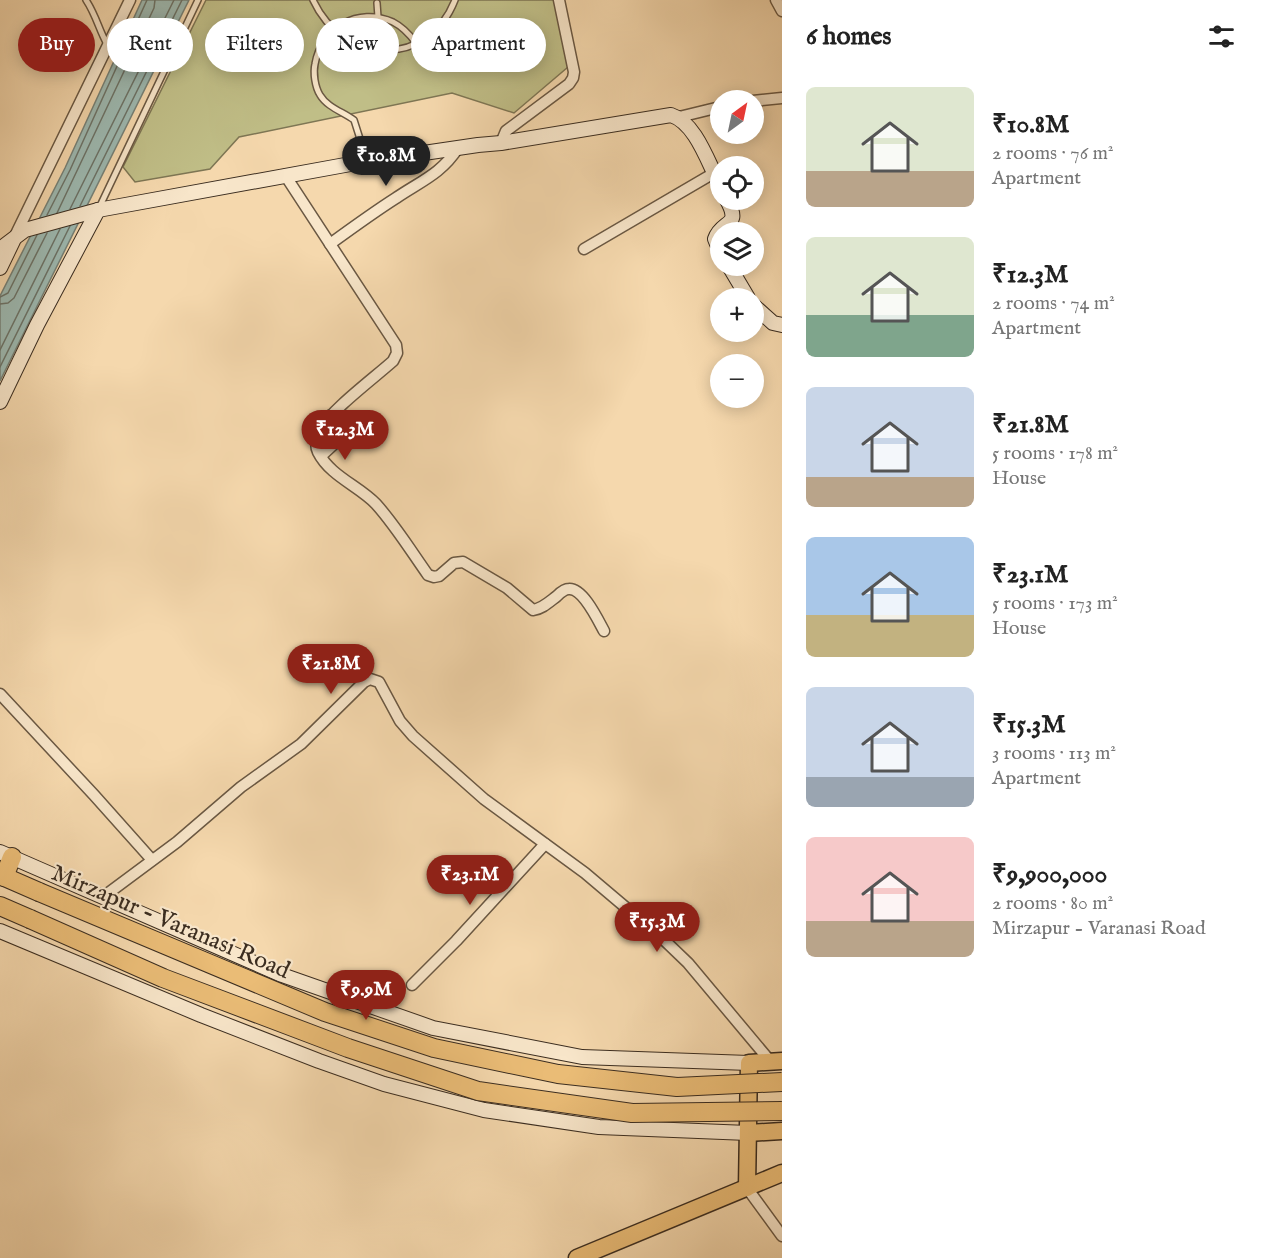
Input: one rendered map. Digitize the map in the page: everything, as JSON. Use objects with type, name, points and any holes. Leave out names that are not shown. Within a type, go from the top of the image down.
[{"type":"highway","points":[[2,876],[6,855]]},
{"type":"highway","name":"Mirzapur - Varanasi Road","points":[[2,876],[326,1012],[434,1048],[558,1074],[677,1087],[782,1082]]},
{"type":"highway","points":[[0,906],[163,978],[326,1040],[478,1091],[632,1113],[782,1111]]},
{"type":"main road","points":[[747,1188],[748,1063],[776,1061]]},
{"type":"main road","points":[[748,1133],[782,1131]]},
{"type":"main road","points":[[577,1258],[782,1173]]},
{"type":"street","points":[[121,18],[130,0]]},
{"type":"street","points":[[501,143],[506,131],[569,84],[573,78],[574,72],[559,0]]},
{"type":"street","points":[[776,0],[782,11]]},
{"type":"street","points":[[0,268],[20,233],[107,47]]},
{"type":"street","points":[[764,100],[782,98]]},
{"type":"street","points":[[0,249],[20,233],[94,211],[367,161],[501,143],[671,115],[679,117],[710,109]]},
{"type":"street","points":[[679,117],[692,129],[710,165]]},
{"type":"street","points":[[330,244],[398,196],[435,175],[449,162],[458,148]]},
{"type":"street","points":[[285,175],[396,345],[397,353],[393,361],[331,415],[320,430],[316,441],[317,450],[321,456],[338,475],[376,505],[428,575],[439,576],[458,561],[463,562],[507,588],[533,610],[544,606],[564,590],[574,590],[593,610],[604,631]]},
{"type":"street","points":[[584,249],[710,183]]},
{"type":"street","points":[[0,402],[94,211]]},
{"type":"street","points":[[764,315],[773,324],[782,326]]},
{"type":"street","points":[[321,456],[347,432],[346,427],[331,415]]},
{"type":"street","points":[[103,897],[224,803],[241,787],[301,744],[370,679],[379,682],[400,721],[424,747],[484,799],[601,886],[688,963],[776,1061]]},
{"type":"street","points":[[0,694],[152,860]]},
{"type":"street","points":[[412,985],[456,941],[545,844]]},
{"type":"street","points":[[6,855],[282,975],[433,1028],[582,1057],[748,1063]]},
{"type":"street","points":[[0,931],[319,1062],[395,1087],[484,1110],[599,1127],[748,1133]]},
{"type":"street","points":[[747,1188],[782,1236]]},
{"type":"lane","points":[[86,0],[96,16],[102,36],[107,44]]},
{"type":"lane","points":[[94,211],[198,0]]},
{"type":"lane","points":[[314,0],[323,18]]},
{"type":"lane","points":[[445,18],[455,0]]},
{"type":"lane","points":[[377,3],[378,17]]},
{"type":"lane","points":[[366,18],[378,17],[394,22],[411,37]]},
{"type":"lane","points":[[316,60],[314,69],[321,96],[341,113],[354,120],[367,161]]},
{"type":"shaded area","points":[[206,0],[554,0],[568,67],[514,113],[452,93],[239,137],[210,169],[135,182],[123,167],[170,72],[193,72],[193,26]]},
{"type":"water","points":[[142,0],[189,0],[180,18],[134,18]]},
{"type":"water","points":[[109,72],[153,72],[0,381],[0,296],[65,168]]}]
